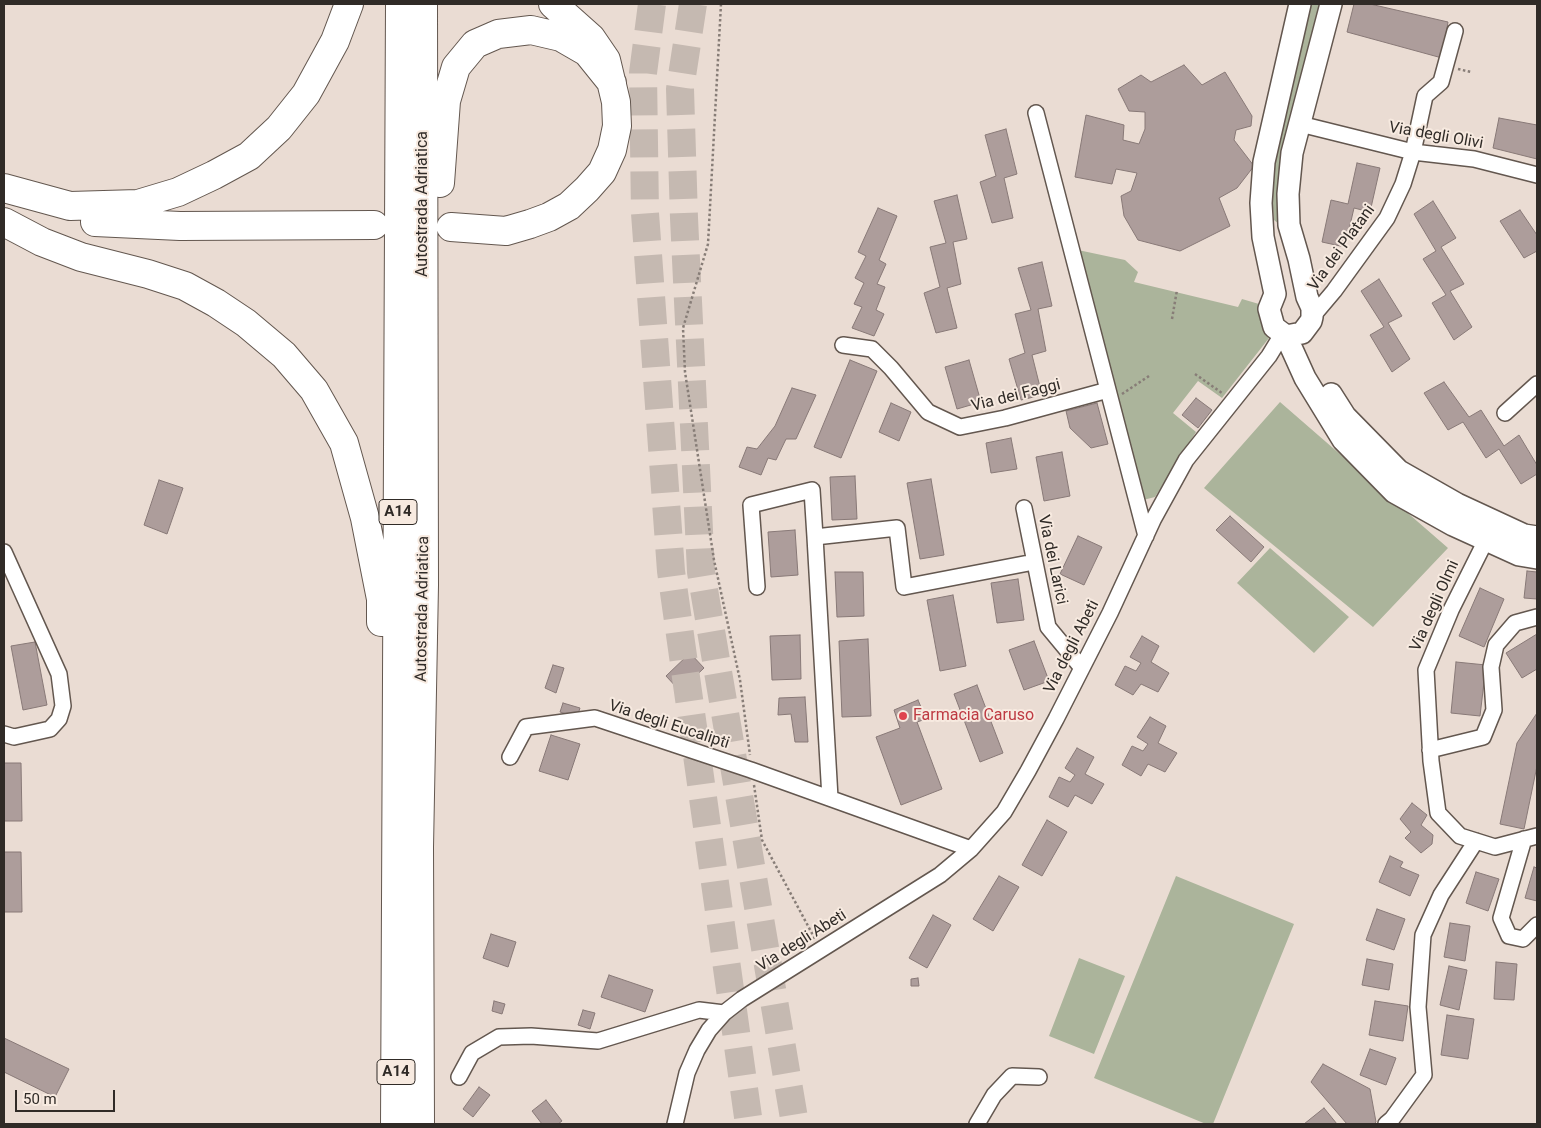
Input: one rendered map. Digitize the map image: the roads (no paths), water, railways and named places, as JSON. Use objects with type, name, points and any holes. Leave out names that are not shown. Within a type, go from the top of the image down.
[{"type":"highway","points":[[4,188],[70,206],[138,204],[178,192],[214,175],[249,156],[279,128],[306,94],[336,41],[349,4]]},
{"type":"highway","name":"Autostrada Adriatica","points":[[396,1124],[400,4]]},
{"type":"highway","name":"Autostrada Adriatica","points":[[420,1124],[418,847],[424,585],[424,4]]},
{"type":"highway","points":[[451,227],[506,230],[530,224],[549,217],[569,206],[587,190],[602,172],[612,150],[617,126],[616,102],[606,60],[591,38],[553,4]]},
{"type":"highway","points":[[424,585],[434,417],[440,176],[446,101],[456,67],[475,44],[498,34],[531,30],[561,36],[587,52],[612,83]]},
{"type":"highway","points":[[4,198],[64,217],[97,222],[180,226],[374,225]]},
{"type":"highway","points":[[4,222],[42,242],[81,257],[148,274],[185,286],[224,308],[246,323],[284,355],[314,390],[344,443],[365,518],[381,599],[386,875],[396,1021]]},
{"type":"street","points":[[1300,4],[1264,162],[1261,203],[1263,237],[1274,294],[1269,309],[1274,327],[1285,335],[1304,378],[1338,419]]},
{"type":"street","points":[[1331,4],[1292,153],[1288,194],[1289,225],[1299,259],[1308,314],[1309,358],[1338,419],[1342,440],[1394,492],[1524,535],[1537,537]]},
{"type":"street","name":"Via dei Platani","points":[[1308,314],[1334,291],[1388,218],[1403,184],[1413,152],[1425,96],[1441,82],[1455,31]]},
{"type":"street","points":[[1036,113],[1146,536]]},
{"type":"street","name":"Via degli Olivi","points":[[1300,124],[1413,152],[1474,159],[1537,175]]},
{"type":"street","points":[[1263,237],[1269,243],[1277,243],[1289,225]]},
{"type":"street","points":[[1274,294],[1290,289],[1308,314]]},
{"type":"street","points":[[1285,335],[1300,335],[1308,314]]},
{"type":"street","name":"Via degli Abeti","points":[[675,1124],[687,1073],[697,1050],[709,1030],[724,1013],[742,999],[940,875],[972,849],[1004,812],[1024,779],[1082,668],[1146,536],[1186,460],[1285,335]]},
{"type":"street","name":"Via dei Faggi","points":[[843,346],[872,349],[891,368],[928,412],[960,427],[1109,396]]},
{"type":"street","points":[[1505,413],[1537,384]]},
{"type":"street","points":[[757,587],[751,505],[812,490],[830,798]]},
{"type":"street","points":[[1442,507],[1486,540],[1520,555],[1537,558]]},
{"type":"street","name":"Via dei Larici","points":[[1024,508],[1048,628],[1082,668]]},
{"type":"street","points":[[814,537],[897,528],[904,587],[1034,562]]},
{"type":"street","name":"Via degli Olmi","points":[[1486,540],[1451,610],[1426,670],[1430,750],[1438,813],[1460,836],[1494,847],[1531,838]]},
{"type":"street","points":[[4,552],[59,674],[62,706],[59,719],[50,729],[14,737],[4,734]]},
{"type":"street","points":[[1430,750],[1483,737],[1494,710],[1491,667],[1496,645],[1515,623],[1537,617]]},
{"type":"street","name":"Via degli Eucalipti","points":[[510,757],[526,727],[595,718],[751,770],[972,849]]},
{"type":"street","name":"Via degli Olmi","points":[[1531,838],[1501,918],[1509,936],[1523,938],[1537,925]]},
{"type":"street","points":[[1386,1124],[1392,1119],[1424,1075],[1418,1007],[1423,935],[1440,896],[1476,841]]},
{"type":"street","points":[[459,1077],[472,1053],[499,1037],[531,1036],[598,1041],[699,1010],[724,1013]]},
{"type":"street","points":[[977,1124],[994,1095],[1012,1076],[1039,1077]]},
{"type":"tunnel","points":[[652,4],[643,73],[645,213],[671,571],[749,1124]]},
{"type":"tunnel","points":[[693,4],[680,89],[684,218],[701,572],[795,1124]]},
{"type":"place","name":"Farmacia Caruso","points":[[903,716]]}]
